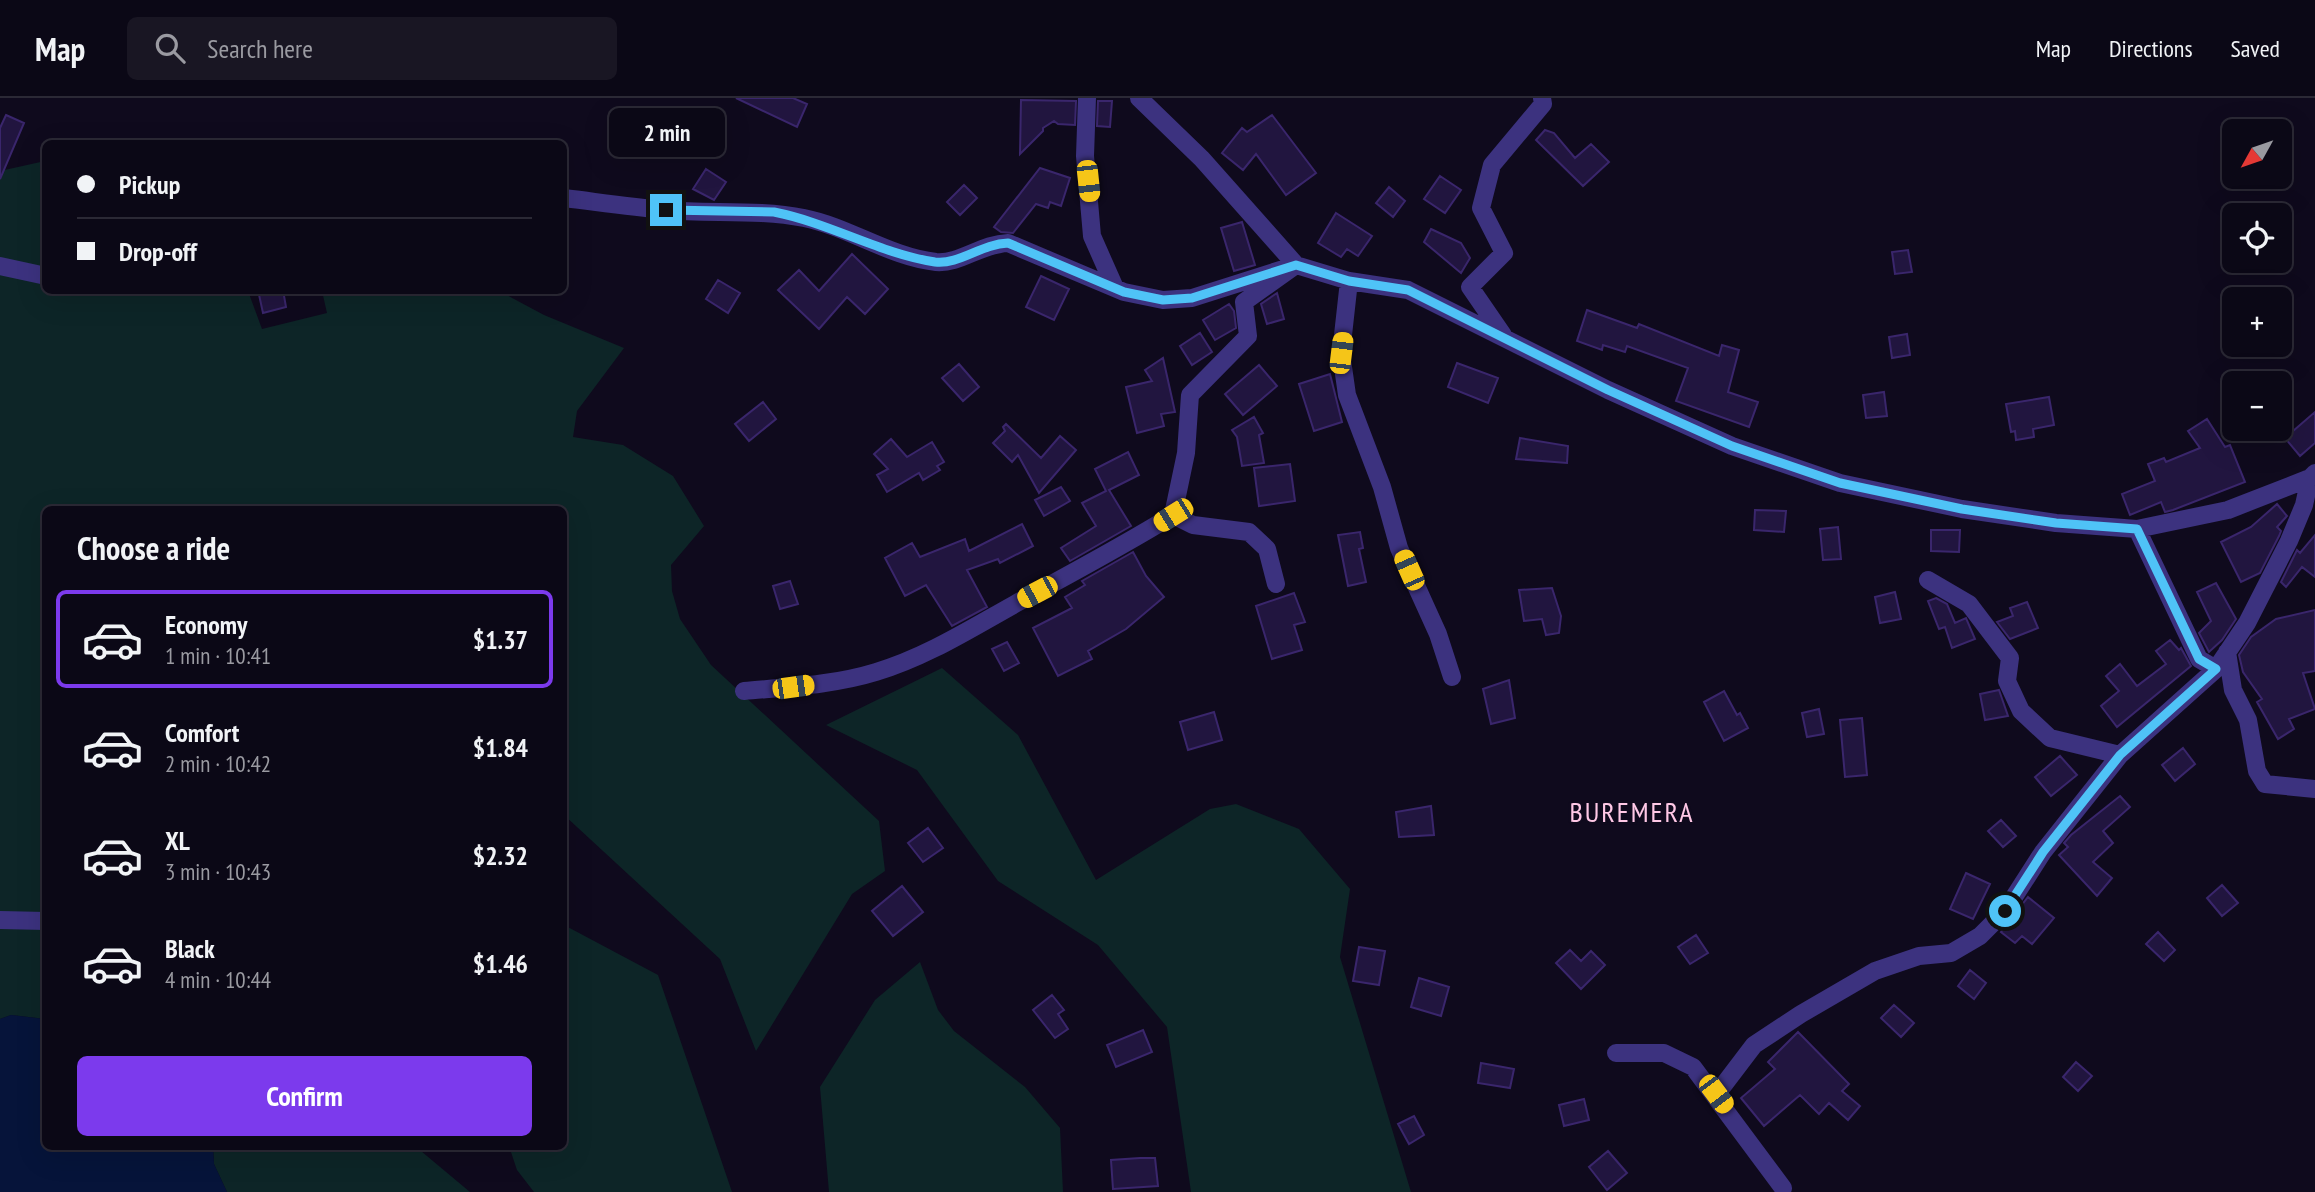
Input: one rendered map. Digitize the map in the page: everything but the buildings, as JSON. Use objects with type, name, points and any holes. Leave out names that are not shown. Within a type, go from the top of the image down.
[{"type":"street","points":[[1087,98],[1085,156],[1092,236],[1115,288]]},
{"type":"street","points":[[1139,98],[1202,159],[1296,265],[1349,281],[1408,290],[1608,390],[1732,446],[1840,483],[1975,511],[2056,523],[2137,529],[2228,510],[2312,475]]},
{"type":"street","points":[[1504,336],[1470,288],[1504,253],[1481,208],[1492,165],[1543,104],[1542,98]]},
{"type":"street","points":[[567,198],[666,210],[774,212],[809,219],[892,250],[938,262],[957,259],[992,243],[1008,243],[1115,288],[1163,300],[1192,298],[1296,265]]},
{"type":"street","points":[[744,691],[836,680],[875,672],[906,660],[963,635],[1109,555],[1173,515],[1186,453],[1190,395],[1248,336],[1244,302],[1296,265]]},
{"type":"street","points":[[0,266],[42,275]]},
{"type":"street","points":[[1349,281],[1341,353],[1347,395],[1382,486],[1399,548],[1438,634],[1451,677]]},
{"type":"street","points":[[1716,1094],[1754,1045],[1801,1014],[1875,971],[1919,956],[1951,953],[1980,936],[2005,911],[2043,852],[2120,755],[2216,669],[2247,623],[2289,541],[2304,505],[2312,475]]},
{"type":"street","points":[[1173,515],[1193,525],[1249,532],[1267,549],[1276,584]]},
{"type":"street","points":[[2137,529],[2199,659],[2216,669]]},
{"type":"street","points":[[1928,580],[1969,604],[2010,658],[2007,681],[2021,711],[2050,738],[2120,755]]},
{"type":"street","points":[[2227,652],[2233,690],[2248,720],[2258,771],[2265,784],[2315,789]]},
{"type":"street","points":[[0,920],[42,920]]},
{"type":"street","points":[[1616,1053],[1664,1053],[1693,1067],[1716,1094],[1783,1188]]},
{"type":"green space","points":[[42,162],[42,294],[249,294],[262,329],[327,313],[323,294],[505,294],[544,315],[624,348],[577,411],[573,437],[623,445],[673,476],[704,526],[671,565],[672,591],[680,619],[711,665],[879,821],[885,871],[852,894],[756,1051],[720,959],[567,818],[567,506],[42,506],[42,1019],[11,1015],[0,1019],[0,171]]},
{"type":"green space","points":[[942,668],[1018,735],[1096,880],[1210,809],[1236,804],[1299,829],[1350,889],[1340,957],[1411,1192],[1191,1192],[1167,1027],[1098,945],[998,881],[917,770],[826,725]]},
{"type":"green space","points":[[567,927],[658,975],[732,1192],[534,1192],[517,1170],[510,1150],[567,1150]]},
{"type":"green space","points":[[920,962],[938,1010],[954,1031],[1025,1087],[1060,1128],[1063,1192],[829,1192],[820,1087],[875,1000]]},
{"type":"green space","points":[[213,1150],[420,1150],[470,1192],[227,1192],[214,1164]]},
{"type":"water","points":[[11,1015],[42,1019],[42,1150],[213,1150],[214,1164],[227,1192],[0,1192],[0,1019]]},
{"type":"district","name":"BUREMERA","points":[[1632,812]]},
{"type":"route","points":[[666,210],[774,212],[809,219],[892,250],[938,262],[957,259],[992,243],[1008,243],[1124,292],[1163,300],[1192,298],[1296,265],[1349,281],[1408,290],[1608,390],[1732,446],[1840,483],[1962,509],[2056,523],[2137,529],[2199,659],[2216,669],[2120,755],[2043,852],[2005,911]]}]
